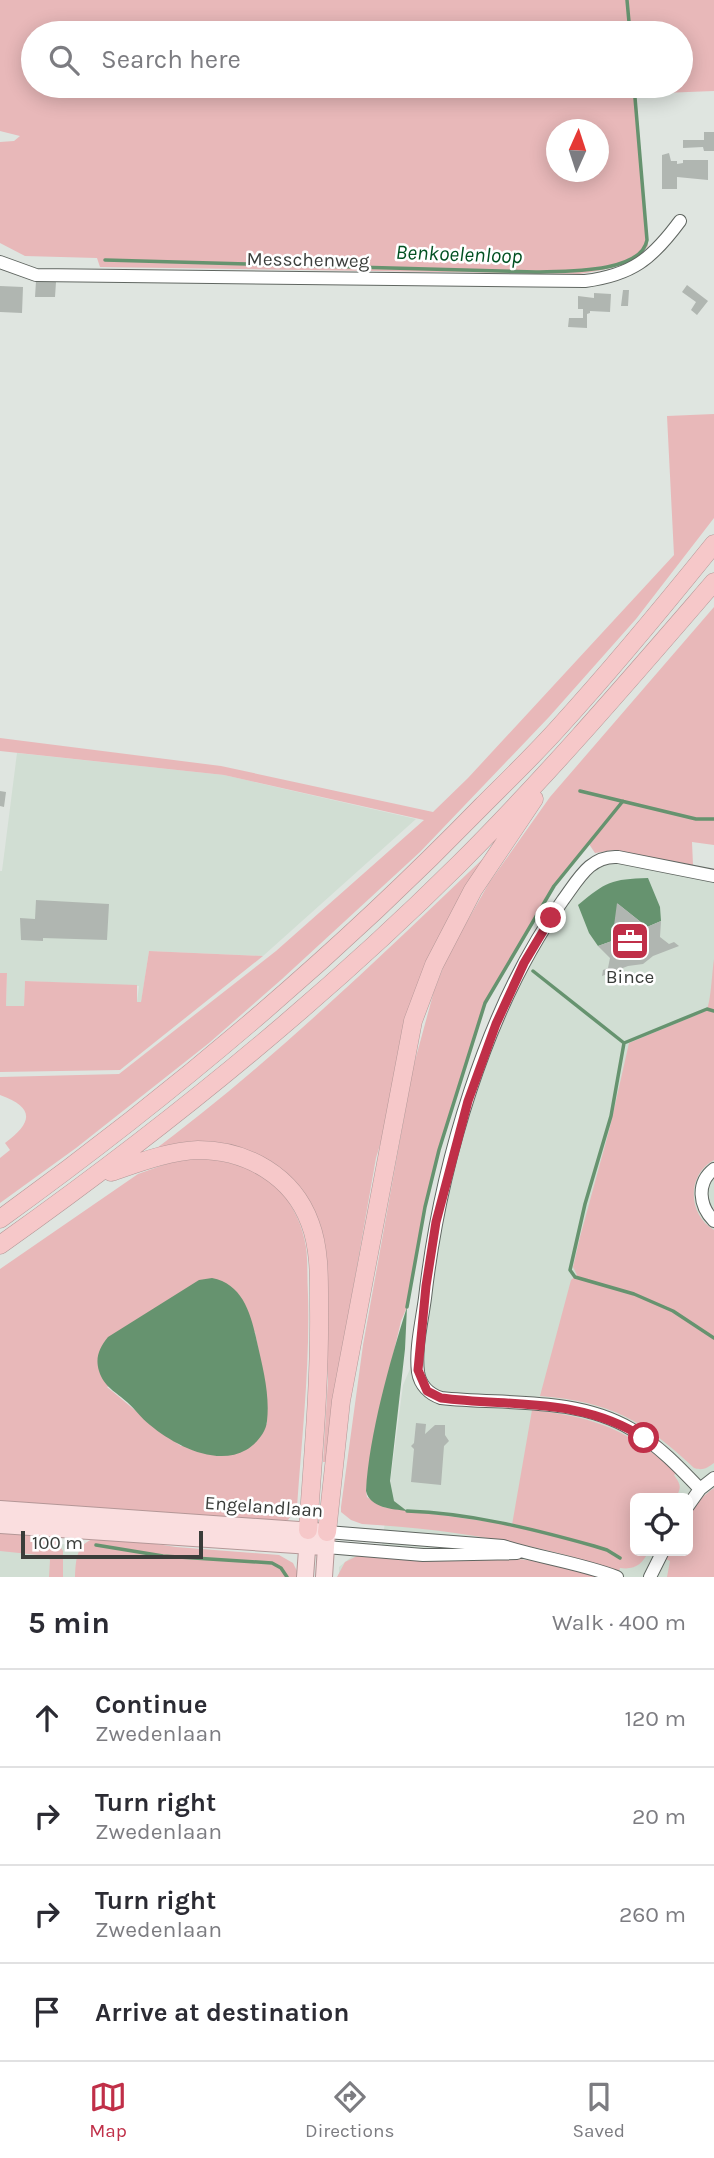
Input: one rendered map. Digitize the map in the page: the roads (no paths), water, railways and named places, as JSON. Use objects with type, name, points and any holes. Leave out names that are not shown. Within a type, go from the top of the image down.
[{"type":"highway","points":[[0,1219],[168,1093],[277,1001],[379,908],[442,848],[559,727],[714,544]]},
{"type":"highway","points":[[0,1245],[182,1111],[324,991],[457,865],[563,755],[714,582]]},
{"type":"highway","points":[[326,1540],[341,1401],[412,1021],[434,965],[472,890],[563,755]]},
{"type":"highway","points":[[97,1176],[180,1152],[233,1153],[266,1167],[299,1201],[312,1227],[319,1294],[320,1359],[307,1538]]},
{"type":"main road","name":"Engelandlaan","points":[[0,1509],[326,1540]]},
{"type":"main road","name":"Engelandlaan","points":[[0,1525],[307,1538]]},
{"type":"main road","points":[[304,1577],[307,1538]]},
{"type":"main road","points":[[324,1577],[326,1540]]},
{"type":"street","name":"Messchenweg","points":[[0,262],[36,275],[585,281],[609,278],[648,259],[680,221]]},
{"type":"street","points":[[700,1489],[658,1448],[616,1422],[569,1408],[441,1398],[427,1391],[418,1370],[436,1222],[454,1151],[468,1101],[496,1024],[533,947],[586,869],[602,858],[618,857],[714,876]]},
{"type":"street","points":[[714,1169],[704,1181],[701,1192],[702,1203],[714,1221]]},
{"type":"street","points":[[693,1499],[714,1478]]},
{"type":"street","name":"Engelandlaan","points":[[326,1540],[487,1543],[580,1564],[617,1577]]},
{"type":"street","points":[[650,1577],[660,1556]]},
{"type":"waterway","name":"Benkoelenloop","points":[[627,0],[629,21]]},
{"type":"waterway","name":"Benkoelenloop","points":[[105,260],[536,272],[616,265],[642,251],[647,240],[635,98]]},
{"type":"waterway","points":[[580,791],[696,819],[714,819]]},
{"type":"waterway","points":[[407,1307],[425,1207],[439,1150],[485,1003],[554,886],[623,801]]},
{"type":"waterway","points":[[533,971],[624,1043],[707,1009],[714,1011]]},
{"type":"waterway","points":[[624,1043],[611,1116],[585,1204],[570,1270],[575,1277],[634,1294],[673,1311],[714,1338]]},
{"type":"waterway","points":[[407,1511],[478,1518],[525,1528],[607,1550],[620,1558]]},
{"type":"waterway","points":[[96,1545],[163,1556],[272,1563],[281,1568],[287,1577]]},
{"type":"place","name":"Bince","points":[[630,941]]}]
